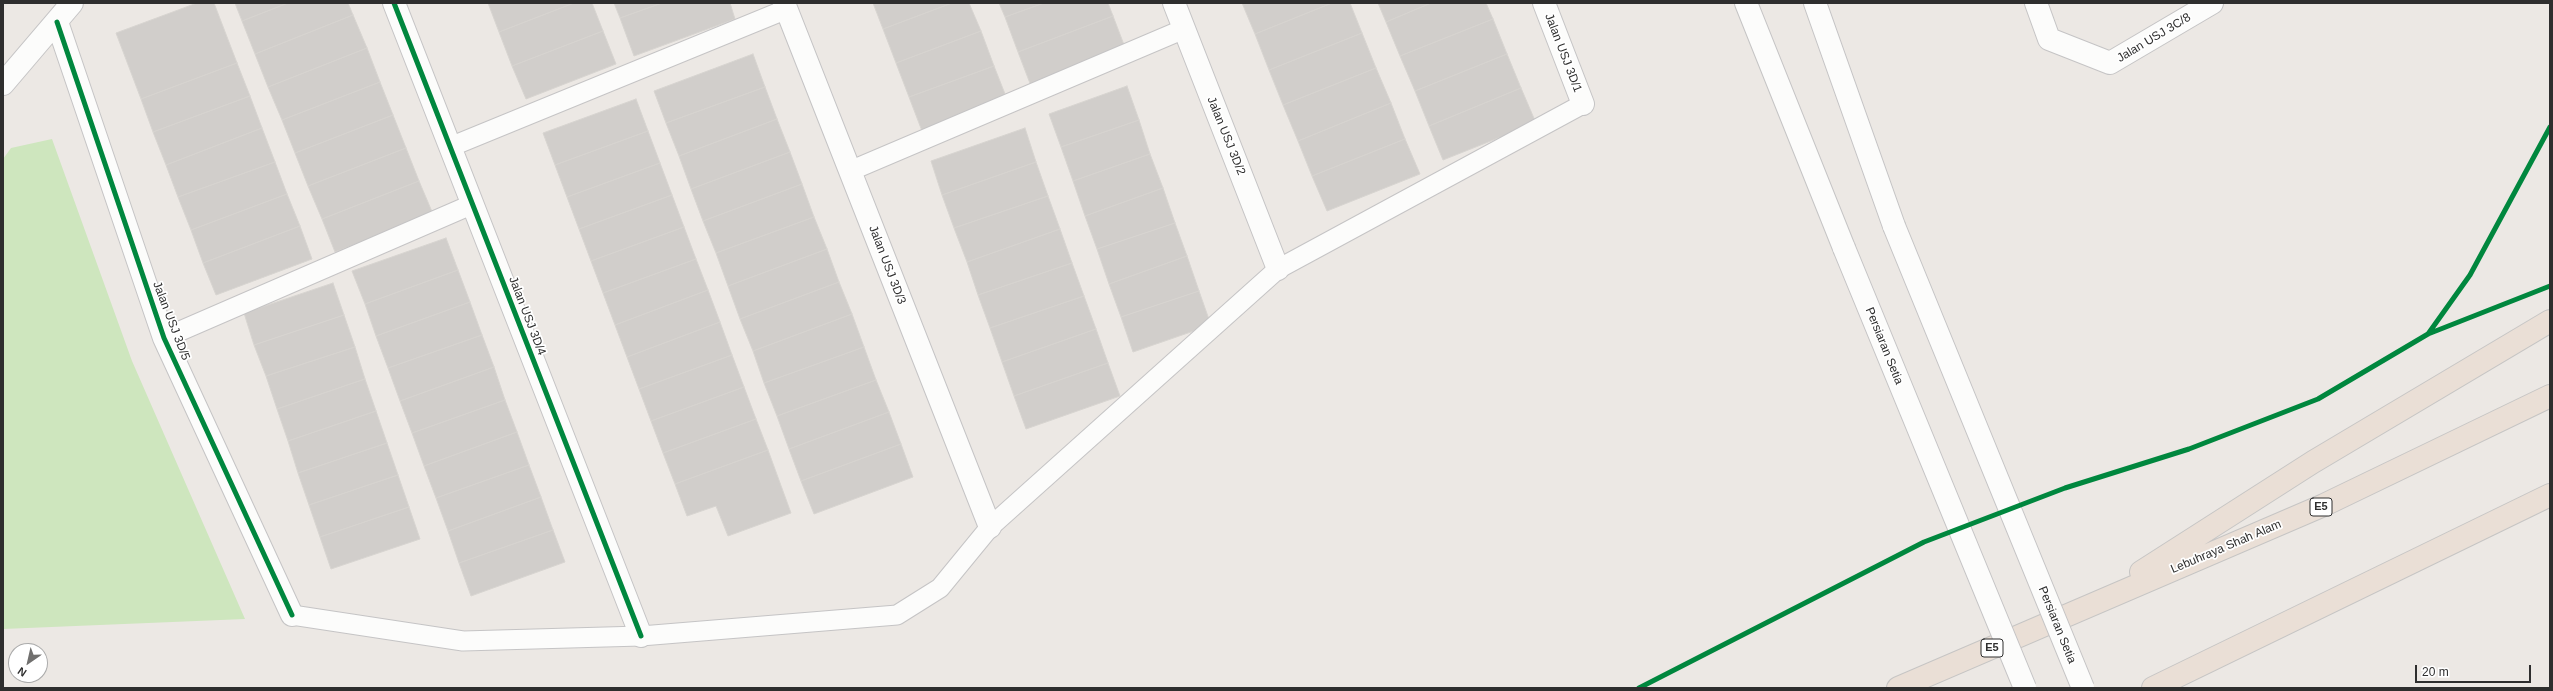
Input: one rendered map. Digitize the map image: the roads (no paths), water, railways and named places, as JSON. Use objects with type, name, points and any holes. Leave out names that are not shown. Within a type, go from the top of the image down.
[{"type":"highway","points":[[2087,608],[2313,462],[2550,321]]},
{"type":"highway","name":"Lebuhraya Shah Alam","points":[[1898,688],[2324,505],[2550,396]]},
{"type":"highway","points":[[2153,688],[2550,496]]},
{"type":"street","points":[[3,84],[72,3]]},
{"type":"street","name":"Jalan USJ 3D/4","points":[[394,3],[641,636]]},
{"type":"street","name":"Jalan USJ 3D/2","points":[[1174,3],[1278,269]]},
{"type":"street","name":"Jalan USJ 3D/1","points":[[1544,3],[1583,104]]},
{"type":"street","name":"Persiaran Setia","points":[[1746,3],[1844,248],[2024,688]]},
{"type":"street","name":"Persiaran Setia","points":[[1815,3],[1894,226],[2083,688]]},
{"type":"street","name":"Jalan USJ 3C/8","points":[[2036,3],[2049,39],[2110,63],[2212,3]]},
{"type":"street","name":"Jalan USJ 3D/3","points":[[786,6],[990,527]]},
{"type":"street","name":"Jalan USJ 3D/5","points":[[57,22],[164,338],[292,615]]},
{"type":"lane","points":[[450,147],[786,6]]},
{"type":"lane","points":[[850,172],[1184,29]]},
{"type":"lane","points":[[292,615],[463,641],[641,636],[898,615],[940,588],[990,527],[1278,269],[1583,104]]},
{"type":"lane","points":[[164,338],[473,204]]}]
